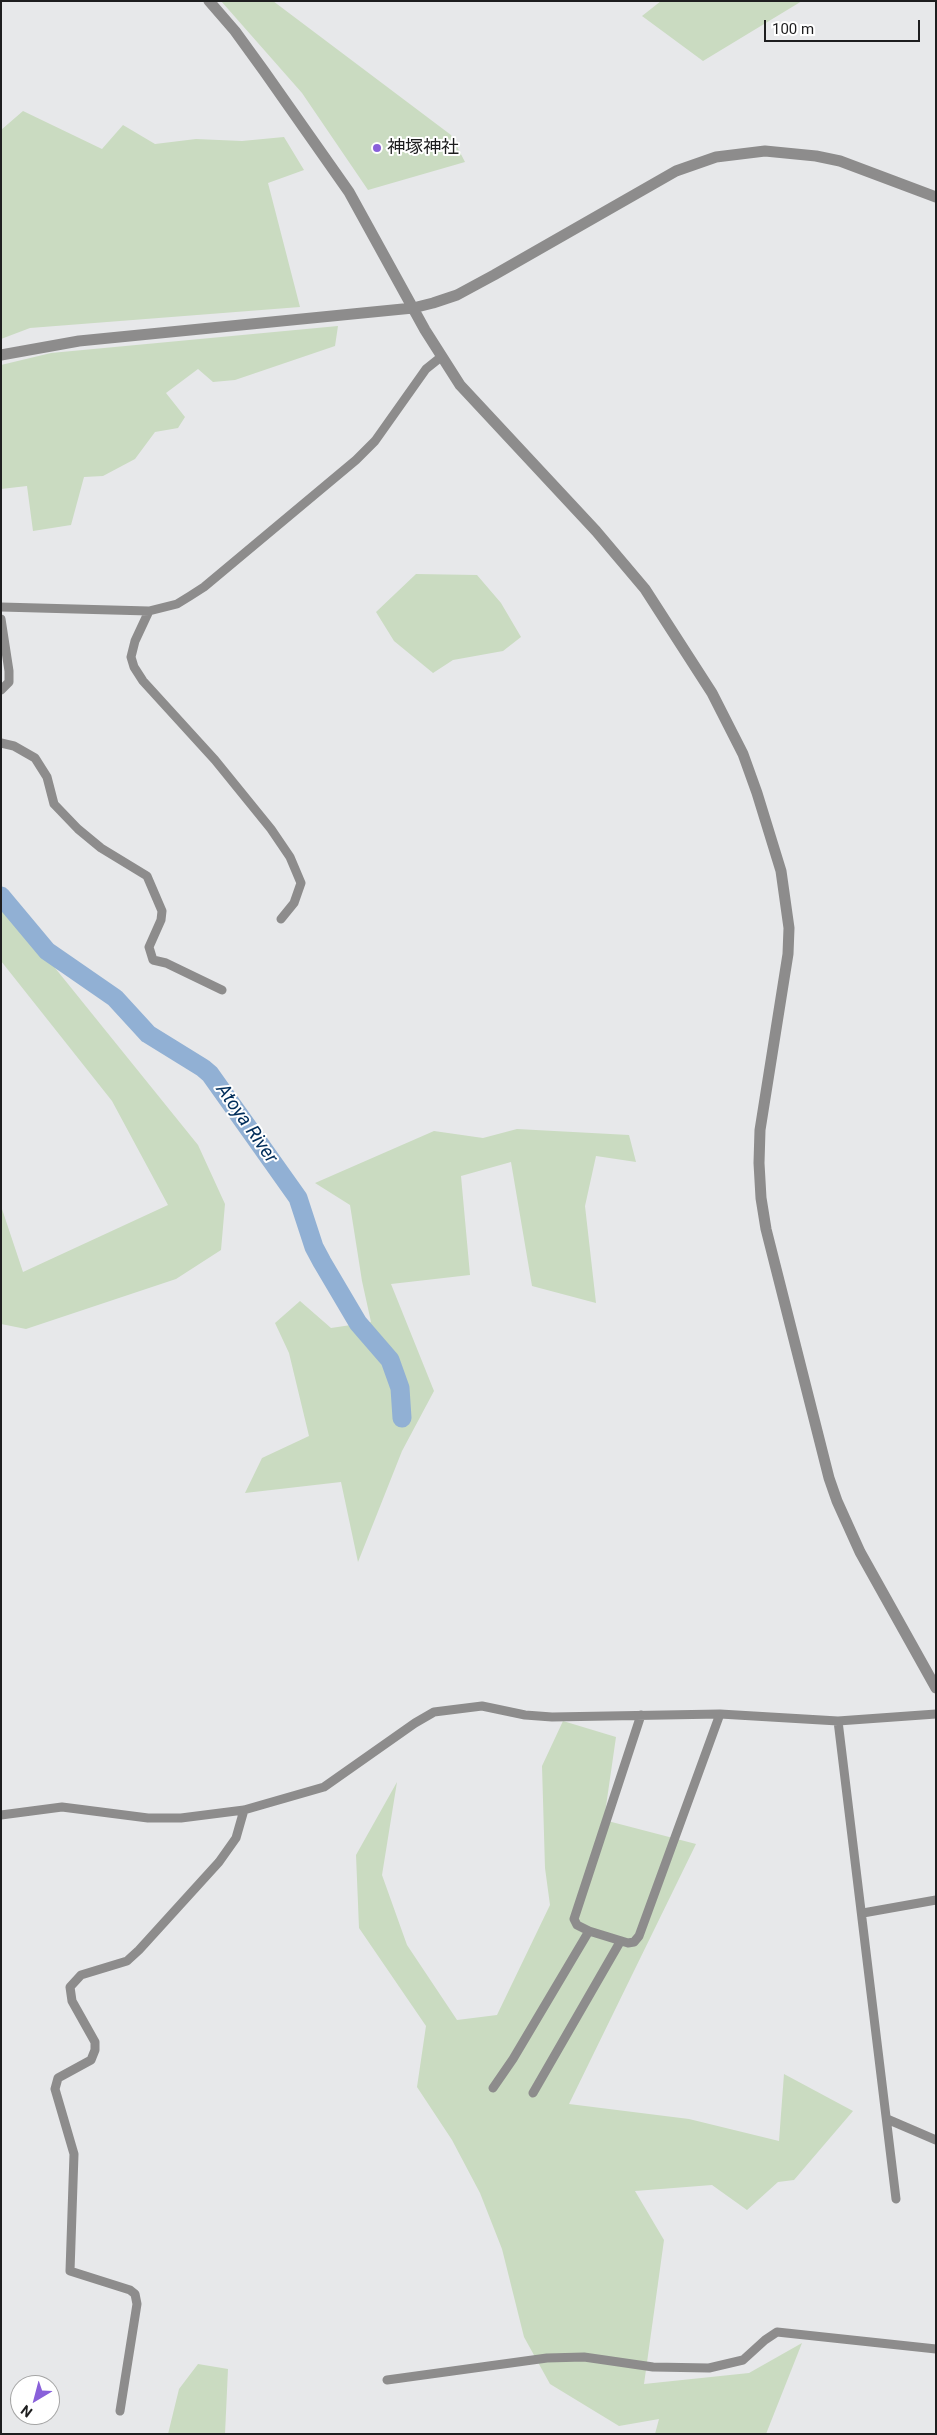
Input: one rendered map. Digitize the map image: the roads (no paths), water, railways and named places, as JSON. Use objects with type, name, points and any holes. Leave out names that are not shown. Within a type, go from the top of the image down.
[{"type":"street","points":[[209,1],[235,31],[349,192],[441,357],[460,384],[602,538],[645,589],[728,722],[758,793],[781,871],[789,928],[788,954],[760,1130],[759,1163],[766,1229],[834,1494],[860,1552],[936,1688]]},
{"type":"street","points":[[1,356],[79,341],[413,308],[456,295],[654,182],[676,171],[716,157],[765,151],[816,156],[840,161],[936,197]]},
{"type":"street","points":[[1,607],[149,611],[177,604],[204,587],[356,460],[375,441],[426,369],[441,357]]},
{"type":"street","points":[[149,611],[135,641],[132,657],[134,667],[143,681],[215,760],[271,829],[290,857],[300,883],[294,903],[281,919]]},
{"type":"street","points":[[1,619],[9,682],[1,690]]},
{"type":"street","points":[[1,743],[14,746],[35,758],[47,776],[54,804],[78,829],[101,848],[147,876],[162,911],[161,920],[149,947],[154,960],[166,963],[222,990]]},
{"type":"street","points":[[1,1815],[62,1807],[148,1818],[181,1818],[244,1810],[324,1787],[415,1723],[434,1712],[482,1706],[526,1715],[552,1717],[720,1714],[838,1721],[936,1714]]},
{"type":"street","points":[[641,1715],[574,1919],[577,1925],[589,1931],[620,1942],[634,1942],[639,1936],[720,1714]]},
{"type":"street","points":[[838,1721],[863,1913],[896,2199]]},
{"type":"street","points":[[120,2411],[137,2304],[135,2294],[130,2290],[70,2271],[74,2154],[55,2089],[58,2078],[91,2060],[95,2050],[95,2042],[72,2001],[70,1987],[81,1975],[127,1961],[139,1950],[219,1862],[236,1838],[244,1810]]},
{"type":"street","points":[[863,1913],[936,1900]]},
{"type":"street","points":[[493,2088],[513,2059],[589,1931]]},
{"type":"street","points":[[533,2093],[620,1942]]},
{"type":"street","points":[[887,2119],[936,2140]]},
{"type":"street","points":[[388,2380],[547,2358],[584,2357],[653,2367],[709,2368],[743,2360],[777,2332],[936,2348]]},
{"type":"waterway","name":"Atoya River","points":[[1,896],[47,951],[115,998],[148,1034],[210,1074],[298,1198],[314,1247],[322,1262],[358,1323],[390,1360],[400,1388],[402,1418]]},
{"type":"place","name":"神塚神社","points":[[377,148]]}]
